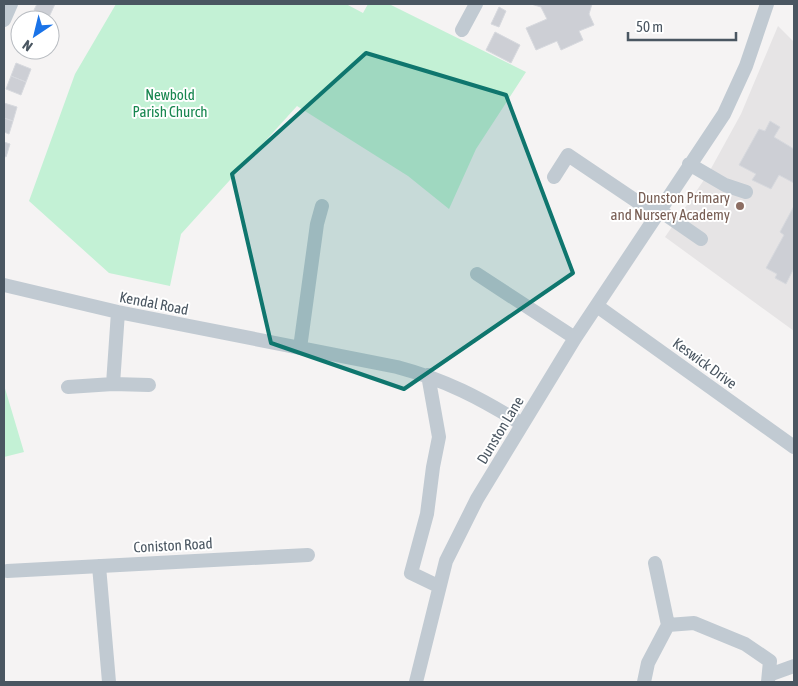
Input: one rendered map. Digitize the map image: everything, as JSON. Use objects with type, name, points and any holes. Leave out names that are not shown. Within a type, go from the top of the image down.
[{"type":"street","points":[[4,20],[11,4]]},
{"type":"street","points":[[462,30],[476,4]]},
{"type":"street","name":"Dunston Lane","points":[[419,681],[438,586],[446,560],[477,499],[574,338],[724,114],[746,66],[767,4]]},
{"type":"street","points":[[554,177],[568,155],[701,239]]},
{"type":"street","points":[[689,164],[725,185],[746,192]]},
{"type":"street","points":[[300,348],[317,224],[322,206]]},
{"type":"street","points":[[477,274],[574,338]]},
{"type":"street","name":"Kendal Road","points":[[4,285],[118,312],[397,367],[428,375],[486,402],[522,424]]},
{"type":"street","name":"Keswick Drive","points":[[597,306],[794,447]]},
{"type":"street","points":[[113,384],[118,312]]},
{"type":"street","points":[[428,375],[439,437],[427,514],[411,573],[438,586]]},
{"type":"street","points":[[68,387],[113,384],[149,385]]},
{"type":"street","name":"Coniston Road","points":[[7,571],[308,555]]},
{"type":"street","points":[[644,682],[648,663],[668,624],[655,563]]},
{"type":"street","points":[[99,566],[109,682]]},
{"type":"street","points":[[668,624],[694,623],[745,644],[770,661],[769,678],[794,666]]},
{"type":"highlighted area","points":[[366,53],[506,95],[573,273],[404,389],[271,343],[232,174]]},
{"type":"shaded area","name":"Dunston Primary and Nursery Academy","points":[[778,26],[794,42],[794,331],[665,237],[708,174],[741,114]]},
{"type":"green space","name":"Newbold Parish Church","points":[[116,4],[346,4],[363,13],[368,4],[389,4],[526,72],[476,149],[449,209],[408,176],[297,106],[181,234],[170,286],[109,273],[29,201],[75,74]]},
{"type":"green space","points":[[4,385],[24,452],[4,457]]},
{"type":"building","points":[[37,4],[55,4],[52,10],[34,10]]},
{"type":"building","points":[[531,4],[592,4],[589,14],[594,25],[579,31],[583,40],[561,50],[557,41],[536,50],[526,28],[547,19],[541,7]]},
{"type":"building","points":[[499,7],[506,11],[499,27],[491,24]]},
{"type":"building","points":[[495,32],[520,45],[511,63],[486,50]]},
{"type":"building","points":[[16,63],[31,69],[26,82],[11,76]]},
{"type":"building","points":[[11,76],[26,82],[21,95],[6,89]]},
{"type":"building","points":[[4,103],[17,107],[13,121],[4,118]]},
{"type":"building","points":[[4,118],[13,121],[9,134],[4,132]]},
{"type":"building","points":[[770,121],[780,127],[774,137],[794,149],[794,183],[779,175],[771,189],[752,180],[756,174],[739,165],[759,129],[765,131]]},
{"type":"building","points":[[4,142],[10,144],[6,157],[4,156]]},
{"type":"building","points":[[794,206],[794,268],[786,284],[775,278],[777,274],[766,268],[784,235],[780,232]]},
{"type":"place","name":"Dunston Primary and Nursery Academy","points":[[740,206]]}]
